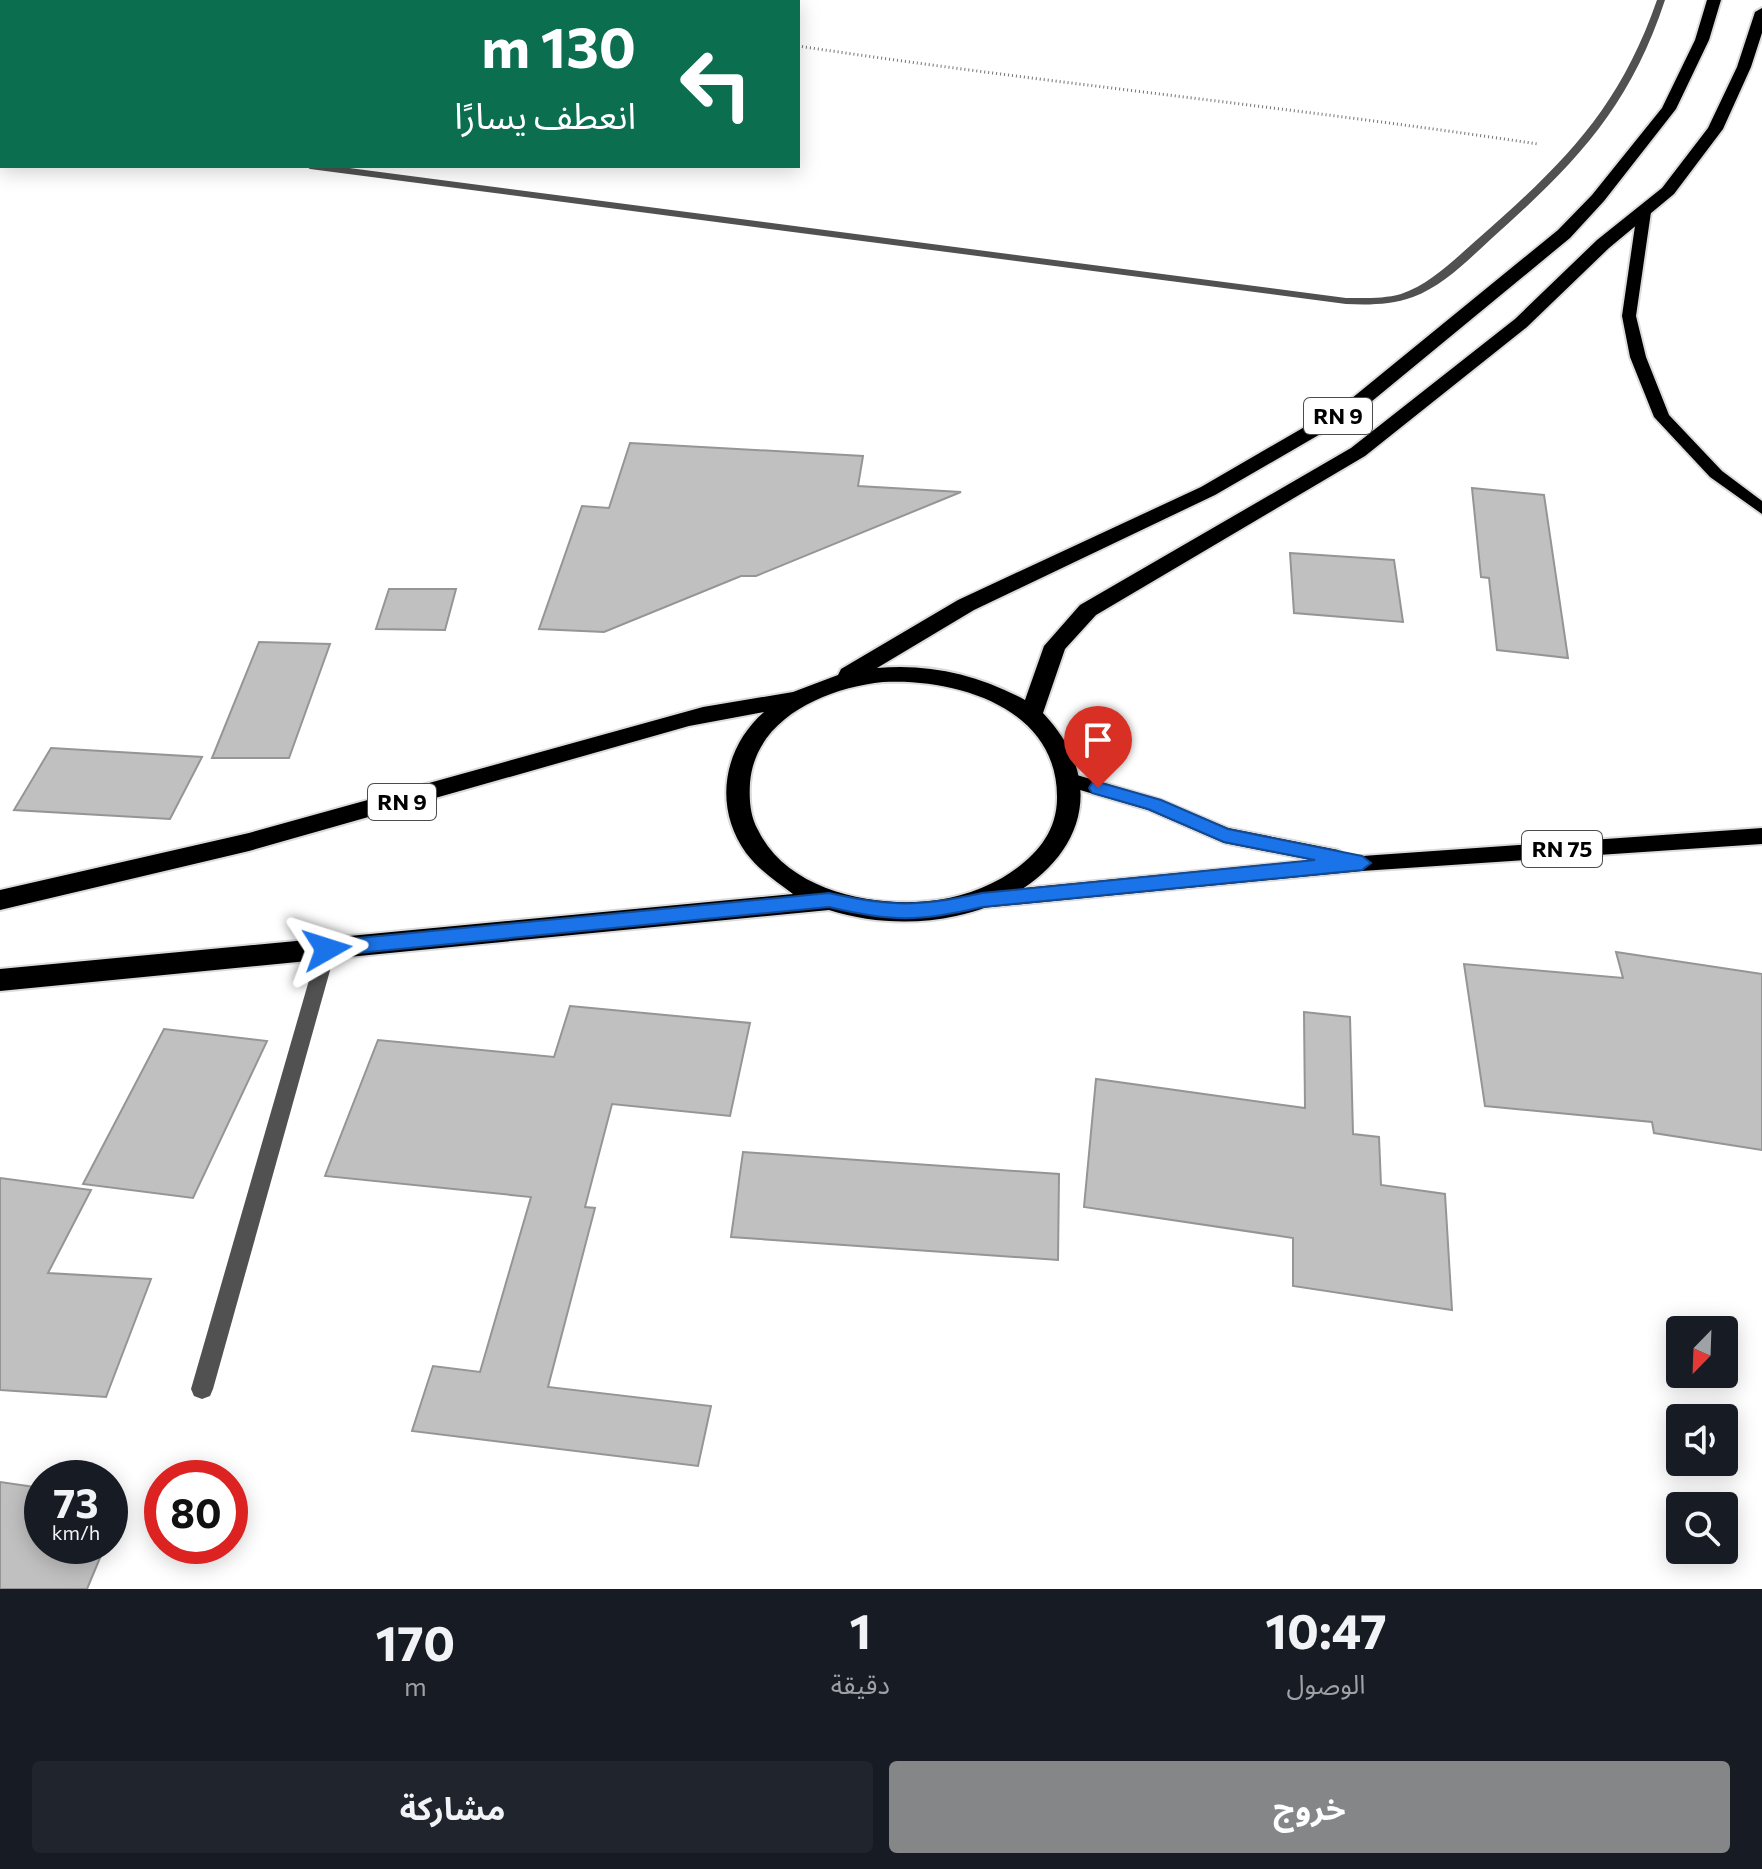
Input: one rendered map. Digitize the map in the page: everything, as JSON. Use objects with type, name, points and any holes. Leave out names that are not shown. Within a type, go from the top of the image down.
[{"type":"highway","name":"RN 9","points":[[833,683],[966,605],[1208,491],[1353,407],[1564,234],[1598,198],[1669,109],[1702,40],[1714,0]]},
{"type":"highway","name":"RN 9","points":[[1031,716],[1055,646],[1088,610],[1358,452],[1521,323],[1603,244],[1668,191],[1715,129],[1744,67],[1762,12]]},
{"type":"highway","points":[[874,674],[917,674],[945,678],[998,695],[1031,716],[1057,745],[1070,780],[1069,815],[1053,849],[1023,879],[982,900],[932,912],[892,912],[829,900],[787,879],[756,850],[739,817],[736,782],[746,749],[768,720],[801,697],[833,683],[874,674]]},
{"type":"highway","name":"RN 9","points":[[0,900],[344,819],[719,710],[801,697]]},
{"type":"highway","points":[[0,980],[829,900]]},
{"type":"main road","points":[[1644,212],[1629,316],[1638,357],[1662,417],[1716,474],[1762,509]]},
{"type":"main road","name":"RN 75","points":[[1070,780],[1155,805],[1224,835],[1362,863]]},
{"type":"main road","name":"RN 75","points":[[982,900],[1362,863],[1762,836]]},
{"type":"street","points":[[325,168],[1370,302],[1401,296],[1425,286],[1505,221],[1577,152],[1629,82],[1643,53],[1661,0]]},
{"type":"street","points":[[202,1389],[327,949]]},
{"type":"path","points":[[800,46],[967,71],[1324,112],[1513,139],[1577,152]]},
{"type":"building","points":[[630,443],[863,456],[858,486],[961,492],[756,576],[741,576],[604,632],[539,629],[582,506],[609,508]]},
{"type":"building","points":[[1472,488],[1544,495],[1568,658],[1497,650],[1489,578],[1481,577]]},
{"type":"building","points":[[1290,553],[1394,560],[1403,622],[1294,613]]},
{"type":"building","points":[[389,589],[456,589],[445,630],[376,629]]},
{"type":"building","points":[[259,642],[330,644],[289,758],[212,758]]},
{"type":"building","points":[[51,748],[202,757],[170,819],[14,810]]},
{"type":"building","points":[[1616,952],[1762,974],[1762,1150],[1654,1133],[1652,1122],[1485,1106],[1464,964],[1623,978]]},
{"type":"building","points":[[570,1006],[750,1023],[730,1116],[612,1104],[585,1207],[595,1208],[548,1387],[711,1406],[698,1466],[412,1431],[433,1366],[480,1372],[531,1197],[325,1176],[378,1040],[554,1057]]},
{"type":"building","points":[[1304,1012],[1350,1017],[1353,1134],[1379,1137],[1381,1185],[1445,1194],[1452,1310],[1293,1286],[1293,1238],[1084,1207],[1096,1079],[1305,1108]]},
{"type":"building","points":[[164,1029],[267,1041],[193,1198],[83,1184]]},
{"type":"building","points":[[743,1152],[1059,1174],[1058,1260],[731,1237]]},
{"type":"building","points":[[0,1178],[91,1190],[48,1273],[151,1279],[106,1397],[0,1390]]},
{"type":"building","points":[[0,1482],[24,1485],[24,1564],[97,1564],[87,1589],[0,1589]]},
{"type":"route","points":[[327,949],[829,900],[879,912],[932,912],[982,900],[1362,863],[1224,835],[1155,805],[1098,788]]}]
